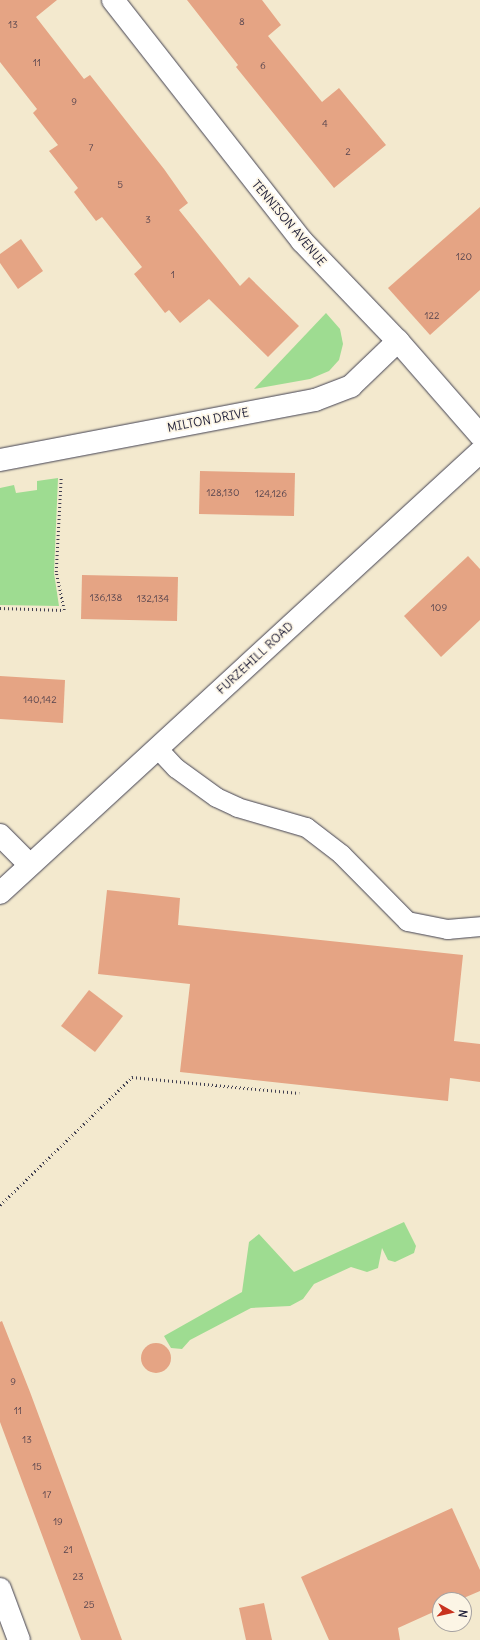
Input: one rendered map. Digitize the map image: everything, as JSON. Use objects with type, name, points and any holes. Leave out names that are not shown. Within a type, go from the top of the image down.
[{"type":"street","name":"TENNISON AVENUE","points":[[113,0],[302,242],[398,341],[480,434]]},
{"type":"street","name":"MILTON DRIVE","points":[[0,460],[315,400],[351,386],[398,341]]},
{"type":"street","name":"FURZEHILL ROAD","points":[[0,893],[480,452]]},
{"type":"street","points":[[0,835],[30,865]]},
{"type":"street","points":[[0,1589],[19,1640]]},
{"type":"lane","points":[[158,749],[176,768],[216,797],[237,808],[306,827],[341,854],[407,921],[447,929],[480,926]]},
{"type":"path","points":[[0,608],[64,610],[56,572],[61,474]]},
{"type":"path","points":[[0,1205],[132,1077],[299,1093]]},
{"type":"green space","points":[[326,313],[340,329],[343,344],[339,360],[329,371],[310,379],[254,389]]},
{"type":"green space","points":[[58,478],[54,573],[59,606],[0,605],[0,488],[14,485],[16,493],[37,490],[37,481]]},
{"type":"green space","points":[[404,1222],[416,1246],[414,1253],[395,1262],[388,1260],[382,1248],[378,1268],[367,1272],[351,1267],[314,1284],[303,1299],[290,1306],[251,1308],[190,1340],[182,1349],[171,1348],[164,1336],[242,1292],[249,1242],[259,1234],[294,1272]]},
{"type":"building","points":[[0,0],[57,0],[36,17],[84,79],[90,75],[164,169],[188,203],[179,210],[240,286],[249,277],[299,326],[268,357],[209,299],[180,323],[169,310],[165,313],[134,274],[142,267],[102,217],[96,221],[74,192],[78,188],[49,151],[58,145],[33,113],[37,109],[0,62]]},
{"type":"building","points":[[187,0],[262,0],[281,25],[268,36],[322,102],[339,88],[386,145],[334,188],[236,67],[238,65]]},
{"type":"building","points":[[480,207],[480,290],[430,335],[388,288]]},
{"type":"building","points":[[21,239],[43,271],[18,289],[0,263],[0,254]]},
{"type":"building","points":[[200,471],[295,473],[294,516],[199,514]]},
{"type":"building","points":[[468,556],[480,569],[480,620],[441,657],[404,616]]},
{"type":"building","points":[[82,575],[178,577],[177,621],[81,619]]},
{"type":"building","points":[[0,676],[65,680],[63,723],[0,719]]},
{"type":"building","points":[[107,890],[180,898],[178,925],[463,955],[454,1041],[480,1044],[480,1082],[450,1078],[448,1101],[180,1072],[190,984],[98,974]]},
{"type":"building","points":[[89,990],[123,1016],[95,1052],[61,1026]]},
{"type":"building","points":[[2,1321],[30,1392],[122,1640],[81,1640],[0,1422],[0,1322]]},
{"type":"building","points":[[156,1343],[162,1344],[170,1352],[170,1364],[162,1372],[156,1373],[150,1372],[142,1364],[141,1358],[142,1352],[150,1344]]},
{"type":"building","points":[[452,1508],[480,1570],[480,1591],[472,1594],[472,1592],[432,1592],[432,1613],[398,1628],[400,1640],[329,1640],[301,1577]]},
{"type":"building","points":[[264,1603],[272,1640],[246,1640],[239,1608]]}]
